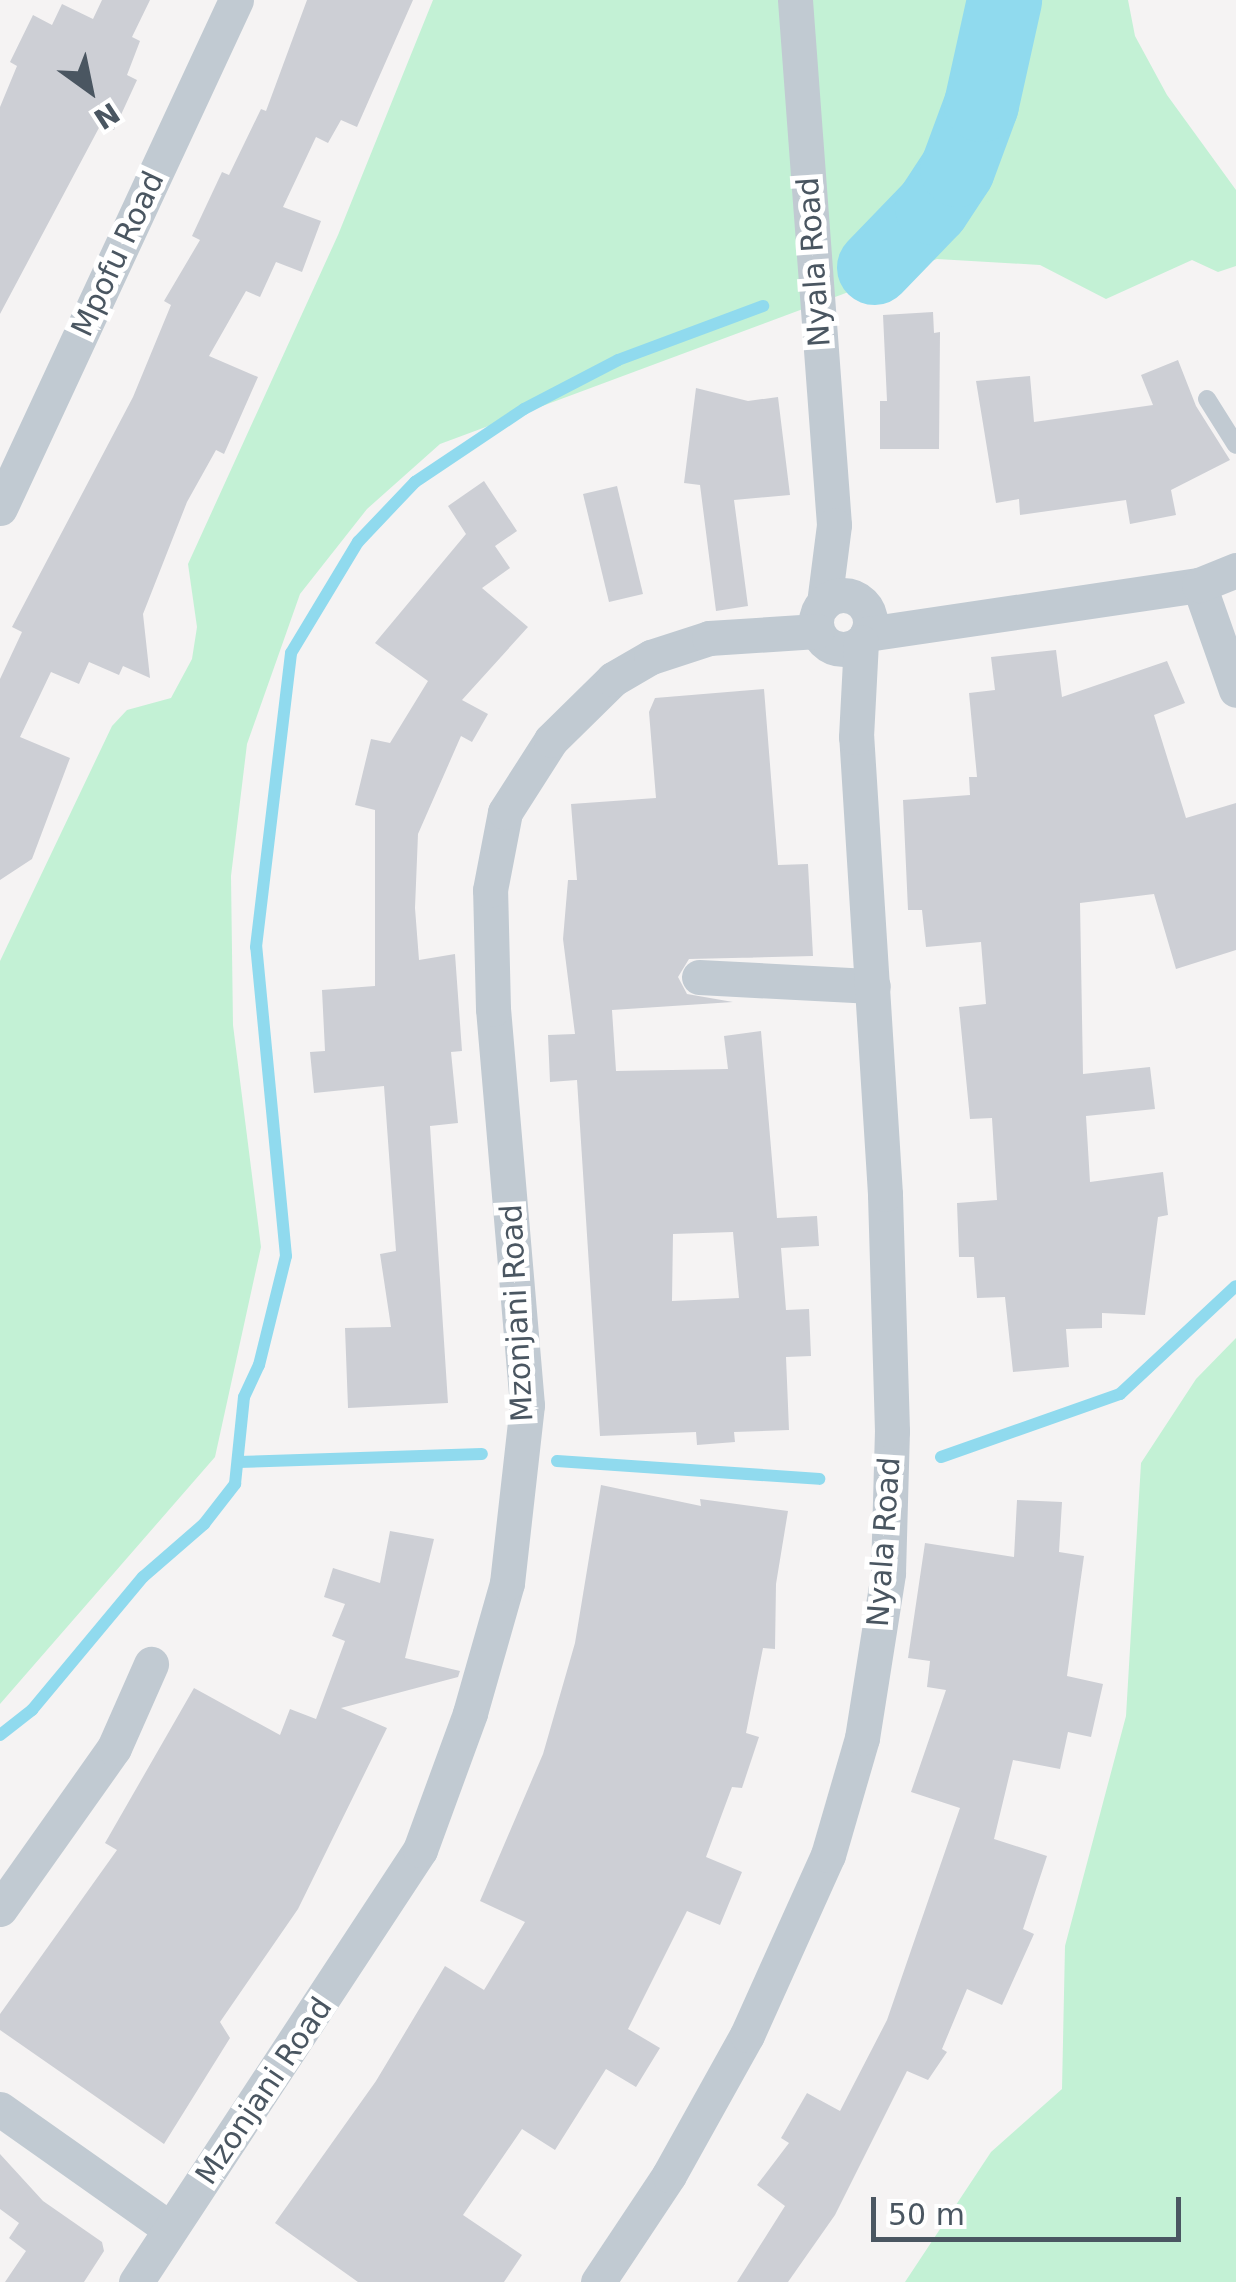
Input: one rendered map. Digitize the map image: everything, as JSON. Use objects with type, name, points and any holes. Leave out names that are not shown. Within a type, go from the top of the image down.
[{"type":"street","name":"Mpofu Road","points":[[0,508],[236,0]]},
{"type":"street","name":"Nyala Road","points":[[598,2282],[669,2175],[746,2035],[828,1855],[862,1738],[888,1573],[892,1431],[874,986],[795,0]]},
{"type":"street","name":"Mzonjani Road","points":[[136,2282],[384,1914],[420,1850],[470,1713],[507,1583],[527,1406],[493,1008],[490,890],[505,812],[550,740],[613,679],[650,657],[742,633],[1051,610],[1198,585],[1236,570]]},
{"type":"street","points":[[1198,585],[1236,690]]},
{"type":"street","points":[[699,977],[874,986]]},
{"type":"street","points":[[0,1909],[114,1748],[151,1664]]},
{"type":"street","points":[[0,2109],[170,2229]]},
{"type":"lane","points":[[1207,399],[1236,444]]},
{"type":"green space","points":[[433,0],[1128,0],[1135,36],[1167,95],[1236,190],[1236,266],[1218,272],[1192,260],[1106,299],[1040,265],[937,259],[440,444],[367,509],[300,594],[247,744],[231,876],[233,1025],[261,1247],[215,1457],[0,1704],[0,961],[112,726],[127,710],[171,698],[192,659],[197,627],[188,564],[338,235]]},
{"type":"green space","points":[[1236,1338],[1236,2282],[905,2282],[991,2152],[1062,2089],[1065,1946],[1126,1716],[1141,1463],[1196,1379]]},
{"type":"building","points":[[102,0],[150,0],[132,37],[140,41],[127,75],[137,80],[114,130],[101,124],[0,314],[0,107],[17,66],[10,62],[33,15],[52,25],[62,4],[93,19]]},
{"type":"building","points":[[307,0],[413,0],[357,127],[341,120],[328,143],[316,137],[283,207],[321,221],[302,272],[276,262],[260,297],[246,291],[209,356],[258,377],[224,454],[216,450],[187,502],[143,614],[150,678],[123,666],[119,675],[89,662],[79,684],[51,672],[20,737],[70,758],[32,859],[0,880],[0,679],[22,632],[12,627],[133,397],[171,305],[164,301],[200,240],[192,236],[222,172],[229,175],[261,109],[266,111]]},
{"type":"building","points":[[933,312],[934,333],[940,332],[939,449],[880,449],[880,401],[887,401],[883,315]]},
{"type":"building","points":[[1178,360],[1196,406],[1230,460],[1171,490],[1176,515],[1130,524],[1126,500],[1020,515],[1019,499],[996,503],[976,381],[1030,376],[1034,422],[1153,405],[1141,375]]},
{"type":"building","points":[[696,388],[748,401],[778,397],[790,495],[734,500],[748,606],[716,611],[700,485],[684,483]]},
{"type":"building","points":[[484,481],[517,531],[495,546],[510,568],[482,588],[528,627],[462,700],[488,714],[472,742],[461,736],[418,834],[415,908],[419,960],[455,954],[462,1051],[451,1052],[458,1123],[430,1126],[448,1403],[348,1408],[345,1328],[391,1327],[380,1254],[396,1251],[384,1086],[314,1093],[310,1052],[325,1051],[322,990],[375,986],[375,810],[355,805],[371,739],[390,743],[428,681],[375,643],[466,534],[448,506]]},
{"type":"building","points":[[617,486],[643,594],[609,602],[583,494]]},
{"type":"building","points":[[1056,650],[1062,697],[1167,661],[1185,703],[1154,715],[1186,818],[1236,803],[1236,950],[1176,969],[1154,894],[1080,903],[1083,1074],[1150,1067],[1155,1109],[1086,1116],[1090,1182],[1163,1172],[1168,1215],[1158,1217],[1145,1315],[1102,1313],[1102,1328],[1066,1329],[1069,1367],[1013,1372],[1005,1297],[977,1298],[974,1257],[959,1257],[957,1203],[997,1200],[992,1118],[970,1119],[959,1007],[986,1004],[981,942],[926,947],[922,910],[908,910],[903,800],[970,795],[969,777],[977,777],[969,693],[995,690],[991,657]]},
{"type":"building","points":[[764,689],[778,865],[808,864],[813,956],[689,959],[678,977],[687,994],[733,1002],[612,1010],[616,1071],[728,1069],[724,1036],[761,1031],[777,1218],[817,1216],[819,1246],[781,1248],[786,1310],[809,1309],[811,1356],[786,1357],[789,1430],[734,1432],[735,1442],[697,1445],[696,1432],[600,1436],[577,1080],[550,1082],[548,1035],[575,1034],[563,939],[568,880],[577,880],[571,804],[656,798],[649,712],[655,698]],"holes":[[[733,1232],[739,1298],[672,1301],[673,1234]]]},
{"type":"building","points":[[601,1485],[701,1506],[700,1499],[788,1511],[776,1584],[775,1649],[763,1648],[746,1733],[759,1737],[742,1788],[732,1787],[706,1857],[742,1872],[720,1925],[687,1911],[628,2029],[660,2048],[636,2087],[606,2069],[555,2150],[522,2129],[463,2215],[522,2255],[504,2282],[358,2282],[275,2223],[376,2081],[445,1966],[484,1990],[525,1922],[480,1901],[543,1754],[575,1643]]},
{"type":"building","points":[[1017,1500],[1062,1502],[1059,1552],[1084,1556],[1067,1676],[1103,1684],[1091,1737],[1068,1732],[1060,1769],[1013,1760],[994,1839],[1047,1856],[1023,1929],[1034,1934],[1002,2005],[967,1989],[942,2049],[947,2052],[928,2080],[907,2071],[835,2215],[788,2282],[737,2282],[785,2206],[757,2185],[789,2143],[781,2138],[807,2093],[840,2111],[887,2020],[960,1808],[911,1792],[946,1690],[927,1687],[930,1661],[908,1658],[925,1543],[1014,1557]]},
{"type":"building","points":[[390,1531],[434,1539],[405,1658],[460,1671],[458,1677],[341,1708],[387,1728],[298,1909],[220,2022],[230,2038],[164,2144],[0,2030],[0,2014],[117,1850],[105,1843],[194,1688],[280,1735],[290,1709],[316,1719],[345,1641],[332,1636],[345,1604],[324,1597],[333,1568],[380,1583]]},
{"type":"building","points":[[0,2154],[43,2201],[102,2242],[104,2251],[84,2282],[5,2282],[26,2251],[9,2238],[19,2223],[0,2209]]},
{"type":"waterway","points":[[874,267],[932,207],[957,169],[981,104],[1004,0]]},
{"type":"waterway","points":[[0,1735],[32,1710],[143,1577],[204,1524],[235,1484],[244,1397],[259,1365],[286,1256],[256,947],[291,653],[358,542],[415,482],[524,409],[618,360],[763,306]]},
{"type":"waterway","points":[[941,1457],[1120,1394],[1236,1286]]},
{"type":"waterway","points":[[238,1462],[482,1454]]},
{"type":"waterway","points":[[557,1461],[819,1479]]}]
